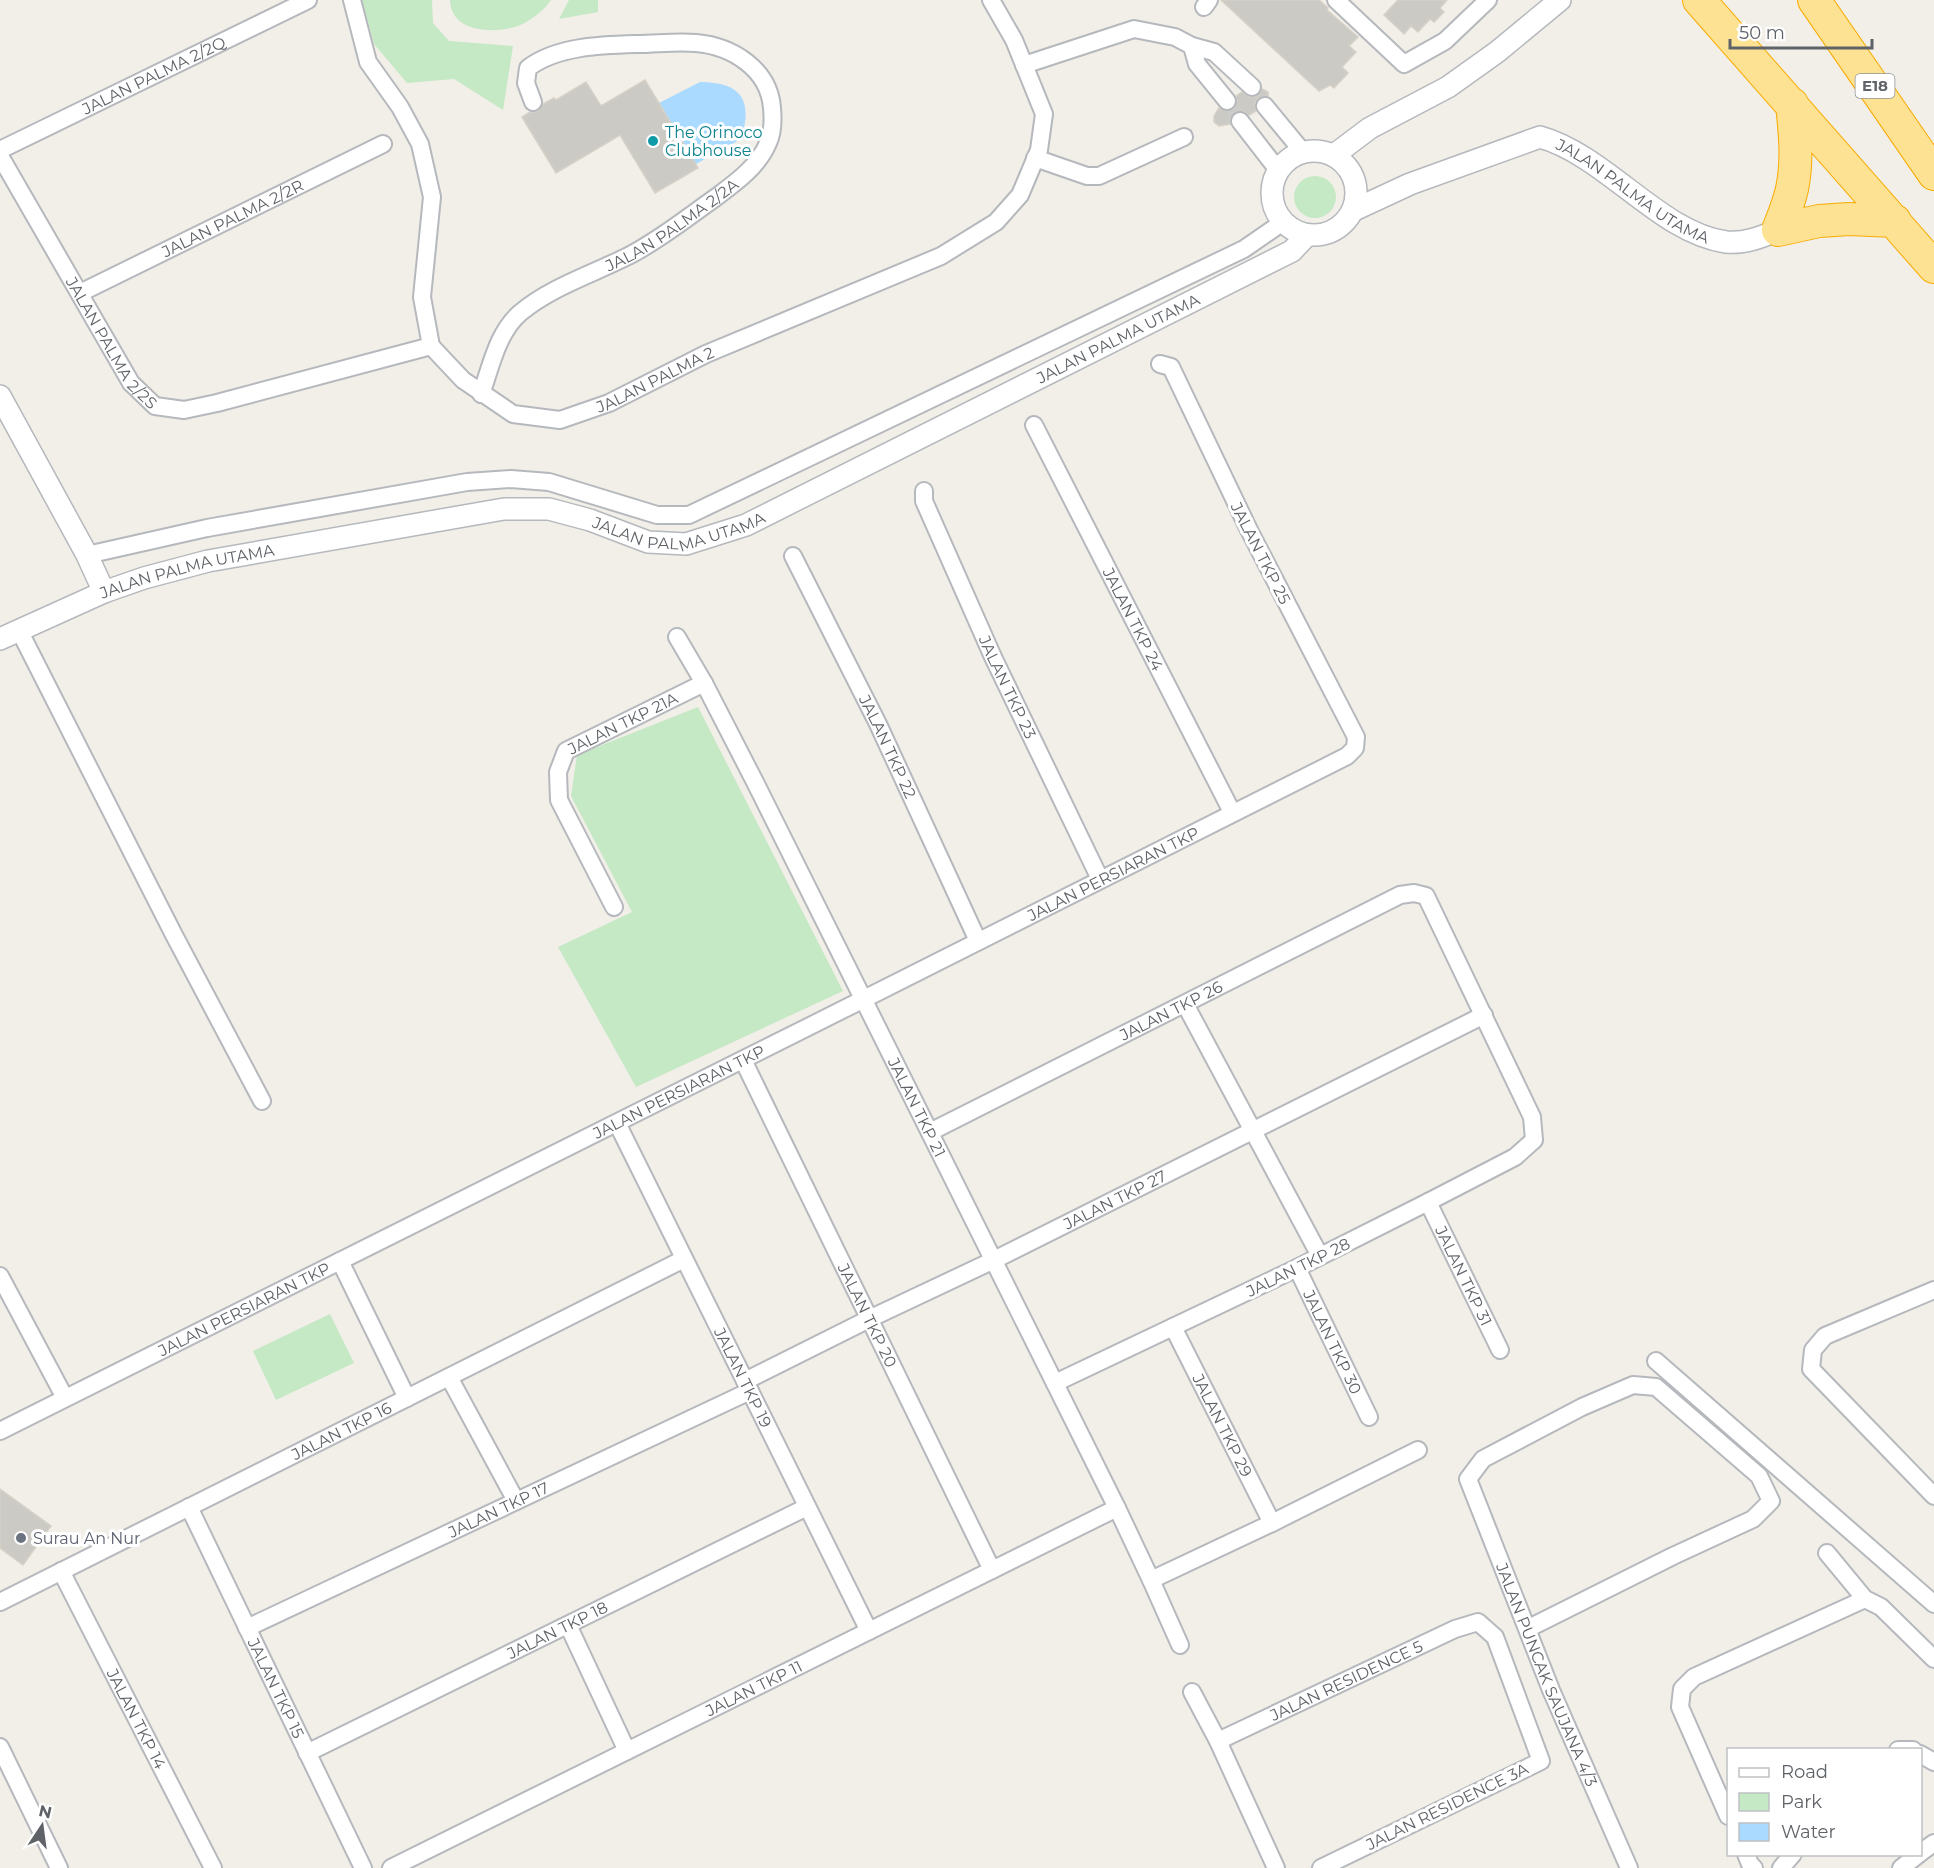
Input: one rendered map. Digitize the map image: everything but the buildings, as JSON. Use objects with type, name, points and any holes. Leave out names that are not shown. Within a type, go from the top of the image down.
[{"type":"highway","points":[[1699,0],[1934,267]]},
{"type":"highway","name":"E18","points":[[1814,0],[1934,174]]},
{"type":"highway","points":[[1778,230],[1792,191],[1796,168],[1792,104]]},
{"type":"highway","points":[[1778,230],[1819,221],[1849,219],[1895,221]]},
{"type":"street","name":"JALAN PALMA 2/2Q","points":[[0,150],[308,0]]},
{"type":"street","points":[[352,0],[368,62],[400,107],[420,144],[432,197],[422,297],[430,346]]},
{"type":"street","name":"JALAN PALMA 2","points":[[430,346],[463,380],[513,414],[560,420],[609,403],[706,354],[941,256],[996,222],[1020,195],[1039,150],[1044,114],[1014,40],[992,0]]},
{"type":"street","points":[[1336,0],[1404,64],[1445,41],[1488,0]]},
{"type":"street","points":[[1334,155],[1370,128],[1448,87],[1497,52],[1560,0]]},
{"type":"street","points":[[1024,65],[1134,29],[1175,38],[1214,52],[1252,87]]},
{"type":"street","name":"JALAN PALMA 2/2A","points":[[481,394],[501,336],[519,314],[543,296],[633,254],[725,190],[758,162],[769,141],[773,117],[771,96],[765,80],[752,65],[726,51],[697,43],[594,45],[540,59],[528,68],[526,83],[532,102]]},
{"type":"street","points":[[1192,46],[1197,64],[1227,101]]},
{"type":"street","points":[[1265,106],[1303,152]]},
{"type":"street","points":[[1240,121],[1278,170]]},
{"type":"street","points":[[1035,158],[1087,176],[1099,176],[1184,136]]},
{"type":"street","name":"JALAN PALMA UTAMA","points":[[1354,210],[1410,184],[1540,137],[1555,142],[1604,170],[1659,211],[1697,235],[1727,242],[1754,240],[1778,230]]},
{"type":"street","name":"JALAN PALMA 2/2R","points":[[80,293],[383,144]]},
{"type":"street","points":[[1303,152],[1324,152],[1334,155],[1348,168],[1356,184],[1357,197],[1354,210],[1346,222],[1322,235],[1307,235],[1294,231],[1283,222],[1275,210],[1272,196],[1273,182],[1278,170],[1285,162],[1303,152]]},
{"type":"street","name":"JALAN PALMA 2/2S","points":[[0,156],[130,382],[155,406],[184,410],[217,403],[430,346]]},
{"type":"street","points":[[87,555],[207,528],[467,482],[511,479],[549,482],[657,515],[689,515],[1244,249],[1283,222]]},
{"type":"street","name":"JALAN PALMA UTAMA","points":[[9,634],[104,592],[144,578],[208,561],[504,509],[549,509],[590,520],[648,543],[686,544],[746,525],[1292,251],[1307,235]]},
{"type":"street","name":"JALAN TKP 25","points":[[1160,364],[1171,368],[1249,530],[1356,737],[1355,748]]},
{"type":"street","points":[[0,396],[87,555],[104,592]]},
{"type":"street","name":"JALAN TKP 24","points":[[1034,426],[1232,812]]},
{"type":"street","name":"JALAN TKP 23","points":[[924,491],[924,501],[993,657],[1100,879]]},
{"type":"street","name":"JALAN TKP 22","points":[[793,556],[878,724],[978,941]]},
{"type":"street","points":[[9,634],[178,942],[262,1101]]},
{"type":"street","name":"JALAN TKP 21","points":[[677,637],[704,683],[864,999],[1117,1508],[1180,1645]]},
{"type":"street","name":"JALAN TKP 21A","points":[[614,907],[559,800],[558,772],[566,751],[704,683]]},
{"type":"street","name":"JALAN PERSIARAN TKP","points":[[0,1431],[1347,756],[1355,748]]},
{"type":"street","name":"JALAN TKP 26","points":[[930,1132],[1400,895],[1414,893],[1426,896],[1484,1015]]},
{"type":"street","points":[[1185,1004],[1320,1257]]},
{"type":"street","name":"JALAN TKP 27","points":[[748,1386],[869,1319],[994,1260],[1484,1015]]},
{"type":"street","name":"JALAN TKP 28","points":[[1055,1383],[1320,1257],[1515,1157],[1534,1140],[1532,1117],[1484,1015]]},
{"type":"street","name":"JALAN TKP 20","points":[[743,1060],[992,1570]]},
{"type":"street","name":"JALAN TKP 19","points":[[617,1123],[869,1631]]},
{"type":"street","name":"JALAN TKP 31","points":[[1428,1202],[1500,1350]]},
{"type":"street","name":"JALAN TKP 16","points":[[0,1602],[684,1259]]},
{"type":"street","points":[[340,1261],[407,1398]]},
{"type":"street","name":"JALAN TKP 30","points":[[1297,1268],[1369,1417]]},
{"type":"street","points":[[0,1276],[4,1295],[65,1398]]},
{"type":"street","points":[[1934,1290],[1826,1335],[1813,1350],[1811,1368],[1934,1496]]},
{"type":"street","name":"JALAN TKP 29","points":[[1173,1327],[1272,1523]]},
{"type":"street","points":[[1656,1361],[1934,1604]]},
{"type":"street","points":[[449,1377],[516,1501]]},
{"type":"street","name":"JALAN PUNCAK SAUJANA 4/3","points":[[1527,1629],[1753,1519],[1771,1501],[1759,1476],[1656,1387],[1633,1385],[1582,1407],[1484,1459],[1468,1479],[1527,1629],[1551,1690],[1629,1868]]},
{"type":"street","name":"JALAN TKP 17","points":[[247,1628],[516,1501],[748,1386]]},
{"type":"street","points":[[1151,1580],[1418,1450]]},
{"type":"street","name":"JALAN TKP 15","points":[[189,1507],[363,1868]]},
{"type":"street","name":"JALAN TKP 18","points":[[308,1753],[807,1507]]},
{"type":"street","name":"JALAN TKP 11","points":[[391,1868],[1117,1508]]},
{"type":"street","points":[[1827,1553],[1865,1599],[1881,1607],[1934,1659]]},
{"type":"street","name":"JALAN TKP 14","points":[[62,1571],[213,1868]]},
{"type":"street","points":[[1727,1814],[1680,1707],[1682,1689],[1694,1677],[1865,1599]]},
{"type":"street","name":"JALAN RESIDENCE 5","points":[[1218,1742],[1455,1629],[1478,1622],[1495,1637],[1541,1761]]},
{"type":"street","points":[[568,1625],[627,1751]]},
{"type":"street","points":[[1192,1692],[1218,1742],[1276,1868]]},
{"type":"street","points":[[0,1747],[59,1868]]},
{"type":"street","name":"JALAN RESIDENCE 3A","points":[[1321,1868],[1541,1761]]},
{"type":"street","points":[[1922,1852],[1934,1843]]},
{"type":"street","points":[[1782,1868],[1791,1856]]},
{"type":"street","points":[[1900,1868],[1917,1856]]},
{"type":"green space","points":[[362,0],[432,0],[433,23],[449,41],[513,46],[503,110],[454,79],[407,83],[374,44]]},
{"type":"green space","points":[[450,0],[551,0],[541,12],[523,24],[508,29],[486,30],[466,25],[458,19],[452,11]]},
{"type":"green space","points":[[569,0],[598,0],[598,12],[559,19]]},
{"type":"green space","points":[[1315,176],[1323,177],[1330,182],[1335,189],[1335,205],[1330,212],[1323,217],[1315,218],[1307,217],[1300,212],[1295,205],[1294,197],[1295,189],[1300,182],[1307,177]]},
{"type":"green space","points":[[698,707],[843,991],[636,1087],[558,947],[632,912],[571,796],[577,755]]},
{"type":"green space","points":[[330,1314],[354,1363],[276,1400],[253,1351]]},
{"type":"water","points":[[700,82],[714,83],[735,90],[741,96],[746,114],[741,139],[696,164],[659,103]]},
{"type":"tunnel","points":[[1227,101],[1240,121]]},
{"type":"place","name":"The Orinoco Clubhouse","points":[[653,141]]},
{"type":"place","name":"Surau An Nur","points":[[21,1538]]}]
